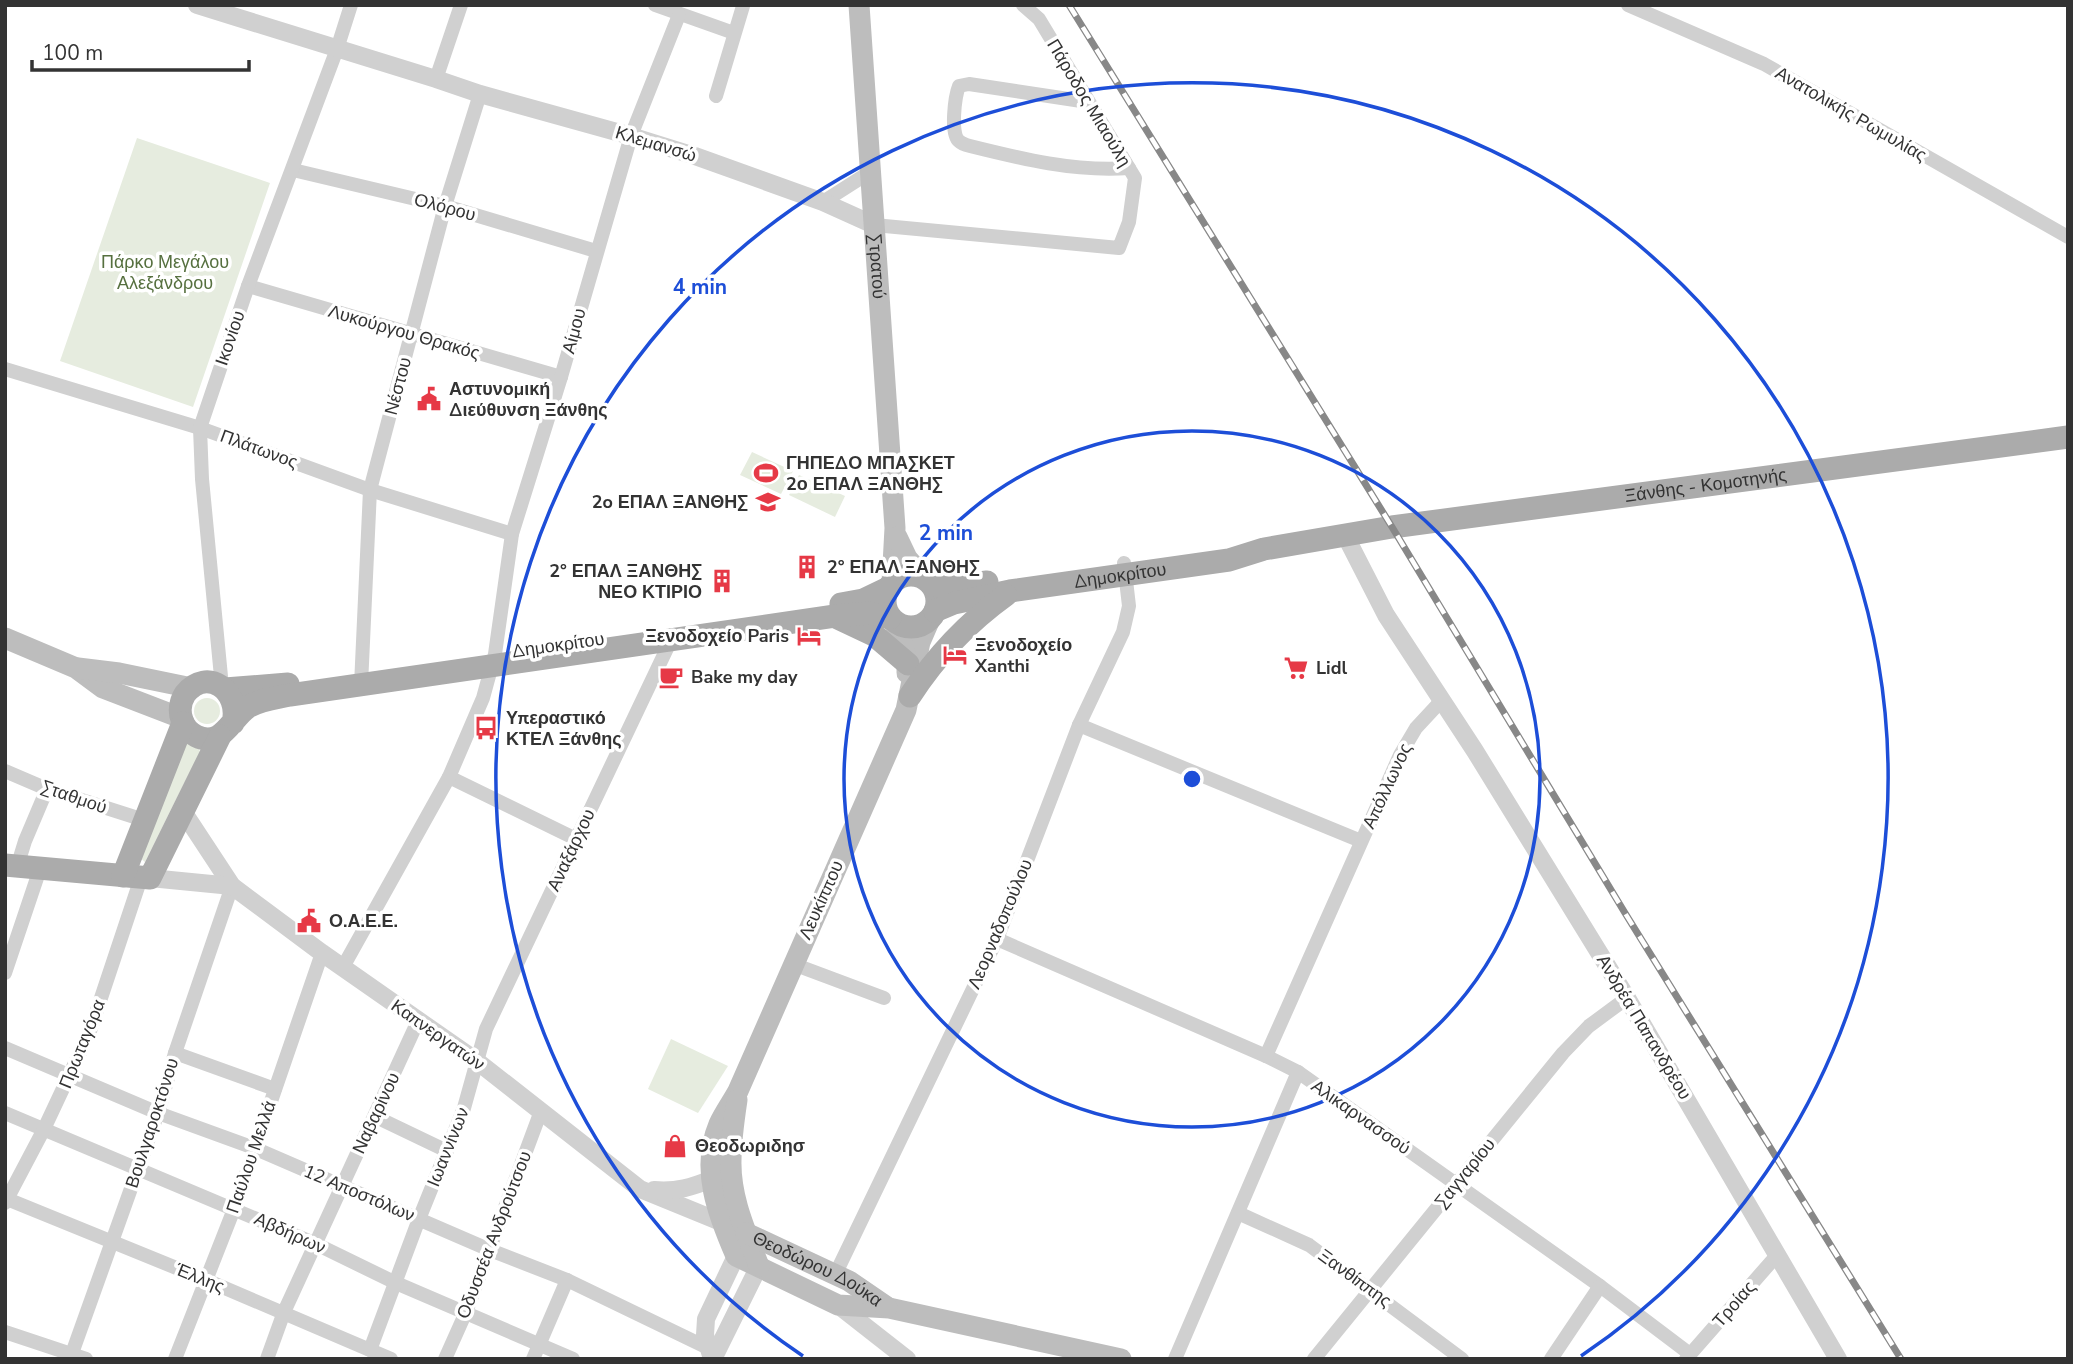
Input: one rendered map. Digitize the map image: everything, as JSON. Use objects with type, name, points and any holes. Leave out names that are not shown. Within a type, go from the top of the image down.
[{"type":"main road","name":"Στρατού","points":[[859,5],[895,528],[890,586]]},
{"type":"main road","name":"Ξάνθης - Κομοτηνής","points":[[1345,535],[2068,437]]},
{"type":"main road","name":"Στρατού","points":[[895,528],[907,558],[928,582]]},
{"type":"main road","name":"Δημοκρίτου","points":[[928,582],[957,586],[1229,560],[1264,549],[1345,535]]},
{"type":"main road","name":"Δημοκρίτου","points":[[933,615],[954,603],[1124,570]]},
{"type":"main road","points":[[907,575],[928,582],[937,602],[933,615],[916,627],[900,625],[892,619],[885,603],[890,586],[907,575]]},
{"type":"main road","name":"Δημοκρίτου","points":[[227,729],[249,707],[264,701],[361,679],[863,600],[890,586]]},
{"type":"main road","points":[[908,703],[924,674],[951,642],[987,608],[1010,591]]},
{"type":"main road","name":"Δημοκρίτου","points":[[493,660],[671,640],[870,613],[892,619]]},
{"type":"main road","name":"Λευκίππου","points":[[736,1256],[714,1198],[711,1149],[719,1124],[738,1091],[908,703],[920,642],[933,615]]},
{"type":"main road","points":[[835,617],[874,635],[908,664]]},
{"type":"main road","name":"Λευκίππου","points":[[892,619],[901,636],[908,664],[908,703]]},
{"type":"main road","points":[[5,638],[76,668],[103,688],[182,721],[195,736],[203,738],[227,729]]},
{"type":"main road","points":[[76,668],[119,673],[192,688],[207,683],[223,688],[235,704],[227,729],[184,813],[138,877]]},
{"type":"main road","name":"Δημοκρίτου","points":[[223,688],[361,679]]},
{"type":"main road","points":[[138,877],[144,820],[182,721],[182,701],[192,688]]},
{"type":"main road","points":[[21,867],[138,877]]},
{"type":"main road","name":"Λευκίππου","points":[[738,1091],[730,1164],[737,1206],[759,1266]]},
{"type":"main road","name":"Θεοδώρου Δούκα","points":[[746,1233],[849,1281],[889,1308]]},
{"type":"main road","name":"Θεοδώρου Δούκα","points":[[736,1256],[838,1305],[889,1308],[1121,1359]]},
{"type":"street","name":"Κλεμανσώ","points":[[197,5],[232,11],[337,49],[480,94],[695,156],[823,202],[874,225],[1119,248]]},
{"type":"street","name":"Ικονίου","points":[[223,688],[202,479],[200,428],[248,286],[293,170],[351,5]]},
{"type":"street","points":[[436,79],[461,5]]},
{"type":"street","points":[[655,5],[734,33]]},
{"type":"street","name":"Πάροδος Μιαούλη","points":[[1023,5],[1039,19],[1135,178],[1129,222],[1119,248]]},
{"type":"street","name":"Ανατολικής Ρωμυλίας","points":[[1628,5],[1764,64],[2068,237]]},
{"type":"street","points":[[716,96],[743,6]]},
{"type":"street","name":"Αίμου","points":[[493,660],[512,534],[631,136],[679,15]]},
{"type":"street","points":[[1088,102],[969,84],[959,86],[956,93],[955,135],[960,142],[970,146],[1057,165],[1102,170],[1129,169]]},
{"type":"street","name":"Νέστου","points":[[361,679],[370,490],[445,206],[480,94]]},
{"type":"street","name":"Ολόρου","points":[[293,170],[445,206],[596,251]]},
{"type":"street","points":[[823,202],[870,172]]},
{"type":"street","name":"Λυκούργου Θρακός","points":[[248,286],[561,377]]},
{"type":"street","name":"Πλάτωνος","points":[[5,369],[200,428],[370,490],[512,534]]},
{"type":"street","points":[[1345,535],[1386,615],[1442,700]]},
{"type":"street","name":"Λεορναδοπούλου","points":[[835,1275],[997,939],[1079,725],[1123,632],[1129,606],[1124,570]]},
{"type":"street","name":"Αναξάρχου","points":[[478,1062],[486,1029],[671,640]]},
{"type":"street","points":[[343,967],[449,777],[483,698],[493,660]]},
{"type":"street","name":"Απόλλωνος","points":[[1266,1056],[1407,741],[1416,727],[1442,700]]},
{"type":"street","name":"Ανδρέα Παπανδρέου","points":[[1442,700],[1627,998],[1838,1359]]},
{"type":"street","points":[[1079,725],[1361,841]]},
{"type":"street","name":"Σταθμού","points":[[5,771],[47,789],[144,820]]},
{"type":"street","points":[[449,777],[576,839]]},
{"type":"street","points":[[5,973],[24,841],[47,789]]},
{"type":"street","points":[[184,813],[232,886]]},
{"type":"street","points":[[138,877],[232,886]]},
{"type":"street","name":"Πρωταγόρα","points":[[6,1201],[71,1075],[90,1031],[138,877]]},
{"type":"street","name":"Καπνεργατών","points":[[232,886],[322,953],[478,1062],[640,1189],[746,1233]]},
{"type":"street","name":"Βουλγαροκτόνου","points":[[70,1357],[158,1113],[175,1053],[232,886]]},
{"type":"street","name":"Αλικαρνασσού","points":[[997,939],[1297,1072],[1600,1286],[1688,1356]]},
{"type":"street","name":"Παύλου Μελλά","points":[[175,1359],[233,1209],[322,953]]},
{"type":"street","points":[[793,964],[884,998]]},
{"type":"street","name":"Σαγγαρίου","points":[[1314,1359],[1563,1053],[1589,1026],[1627,998]]},
{"type":"street","name":"Ναβαρίνου","points":[[267,1359],[284,1312],[418,1021]]},
{"type":"street","name":"12 Αποστόλων","points":[[5,1048],[158,1113],[254,1148],[490,1250],[567,1280],[711,1355]]},
{"type":"street","points":[[175,1053],[275,1089]]},
{"type":"street","name":"Ιωαννίνων","points":[[370,1350],[464,1108],[478,1062]]},
{"type":"street","points":[[1175,1359],[1297,1072]]},
{"type":"street","name":"Οδυσσέα Ανδρούτσου","points":[[445,1359],[490,1250],[541,1111]]},
{"type":"street","name":"Αβδήρων","points":[[5,1113],[316,1244],[396,1283],[573,1359]]},
{"type":"street","points":[[376,1117],[447,1151]]},
{"type":"street","points":[[640,1189],[672,1192],[686,1190],[712,1179]]},
{"type":"street","name":"Έλλης","points":[[6,1201],[284,1312],[391,1359]]},
{"type":"street","name":"Ξανθίππης","points":[[1238,1213],[1309,1245],[1462,1359]]},
{"type":"street","name":"Τροίας","points":[[1688,1356],[1778,1254]]},
{"type":"street","points":[[711,1355],[705,1335],[706,1319],[736,1256]]},
{"type":"street","points":[[711,1355],[759,1266]]},
{"type":"street","points":[[533,1359],[567,1280]]},
{"type":"street","points":[[1551,1359],[1600,1286]]},
{"type":"street","points":[[838,1305],[907,1359]]},
{"type":"street","points":[[5,1332],[70,1357],[86,1359]]},
{"type":"green space","name":"Πάρκο Μεγάλου Αλεξάνδρου","points":[[137,138],[270,183],[193,407],[60,361]]},
{"type":"green space","name":"ΓΗΠΕΔΟ ΜΠΑΣΚΕΤ 2ο ΕΠΑΛ ΞΑΝΘΗΣ","points":[[752,452],[793,471],[781,494],[740,475]]},
{"type":"green space","points":[[799,475],[845,496],[835,517],[789,495]]},
{"type":"green space","points":[[207,698],[216,702],[220,711],[216,720],[207,724],[198,720],[194,711],[198,702]]},
{"type":"green space","points":[[186,742],[200,752],[145,862],[139,857]]},
{"type":"green space","points":[[671,1039],[728,1066],[698,1113],[648,1089]]},
{"type":"railway","points":[[1069,5],[1901,1359]]},
{"type":"place","name":"Αστυνομική Διεύθυνση Ξάνθης","points":[[429,399]]},
{"type":"place","name":"ΓΗΠΕΔΟ ΜΠΑΣΚΕΤ 2ο ΕΠΑΛ ΞΑΝΘΗΣ","points":[[766,473]]},
{"type":"place","name":"2o ΕΠΑΛ ΞΑΝΘΗΣ","points":[[768,502]]},
{"type":"place","name":"2° ΕΠΑΛ ΞΑΝΘΗΣ","points":[[807,567]]},
{"type":"place","name":"2° ΕΠΑΛ ΞΑΝΘΗΣ ΝΕΟ ΚΤΙΡΙΟ","points":[[722,581]]},
{"type":"place","name":"Ξενοδοχείο Paris","points":[[809,636]]},
{"type":"place","name":"Ξενοδοχείο Xanthi","points":[[955,655]]},
{"type":"place","name":"Lidl","points":[[1296,668]]},
{"type":"place","name":"Bake my day","points":[[671,677]]},
{"type":"place","name":"Υπεραστικό ΚΤΕΛ Ξάνθης","points":[[486,728]]},
{"type":"place","name":"Ο.Α.Ε.Ε.","points":[[309,921]]},
{"type":"place","name":"Θεοδωριδησ","points":[[675,1146]]}]
